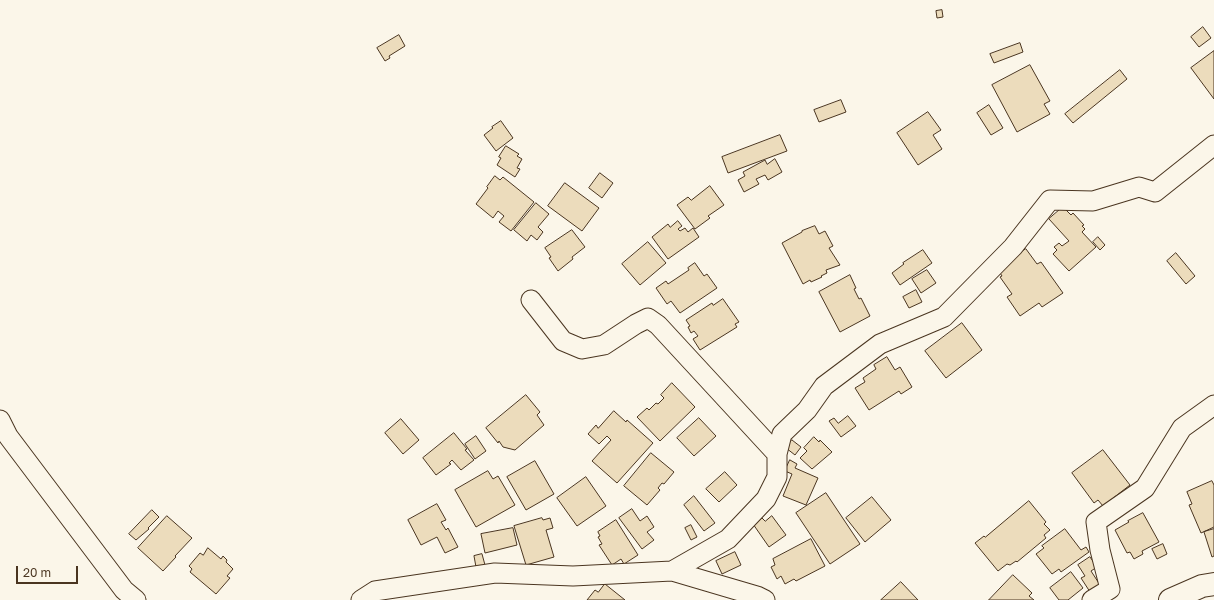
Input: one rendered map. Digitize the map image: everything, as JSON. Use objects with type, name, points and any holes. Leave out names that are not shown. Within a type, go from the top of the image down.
[{"type":"street","points":[[672,571],[728,539],[766,500],[777,477],[777,454],[782,434],[807,410],[824,386],[880,344],[944,317],[1013,247],[1050,200],[1093,201],[1139,187],[1155,192],[1214,145]]},
{"type":"street","points":[[531,300],[563,341],[582,349],[604,345],[648,318],[658,325],[777,454]]},
{"type":"street","points":[[1092,600],[1110,589],[1100,550],[1096,522],[1145,488],[1182,428],[1214,405]]},
{"type":"street","points":[[0,420],[8,436],[124,590],[136,600]]},
{"type":"street","points":[[361,600],[375,591],[495,573],[573,576],[672,571],[757,596],[765,600]]},
{"type":"street","points":[[1170,600],[1202,586],[1214,584]]},
{"type":"building","points":[[942,10],[943,17],[937,18],[936,11]]},
{"type":"building","points":[[1203,27],[1211,38],[1199,47],[1191,37]]},
{"type":"building","points":[[399,35],[405,46],[389,56],[390,58],[385,61],[377,48]]},
{"type":"building","points":[[1020,43],[1023,52],[994,63],[990,54]]},
{"type":"building","points":[[1214,51],[1214,99],[1191,68]]},
{"type":"building","points":[[1030,65],[1050,101],[1044,104],[1050,114],[1017,132],[992,85]]},
{"type":"building","points":[[1120,70],[1127,79],[1073,123],[1065,114]]},
{"type":"building","points":[[841,100],[846,112],[819,122],[814,110]]},
{"type":"building","points":[[989,105],[1003,128],[991,135],[977,113]]},
{"type":"building","points":[[928,112],[941,130],[933,135],[942,149],[918,165],[897,133]]},
{"type":"building","points":[[501,121],[513,138],[496,151],[484,135]]},
{"type":"building","points":[[780,135],[787,151],[728,173],[722,157]]},
{"type":"building","points":[[506,146],[519,154],[517,156],[522,159],[517,168],[520,169],[515,177],[497,165],[501,158],[499,157]]},
{"type":"building","points":[[775,159],[782,172],[768,180],[765,175],[756,179],[759,184],[744,192],[738,180],[745,176],[743,172],[765,160],[767,164]]},
{"type":"building","points":[[600,173],[613,183],[602,198],[589,188]]},
{"type":"building","points":[[495,176],[500,180],[503,177],[534,202],[511,231],[499,222],[504,216],[498,211],[493,218],[476,204]]},
{"type":"building","points":[[565,183],[599,208],[582,231],[548,206]]},
{"type":"building","points":[[710,186],[724,205],[708,216],[710,218],[695,229],[677,205],[688,197],[691,200]]},
{"type":"building","points":[[536,203],[549,214],[538,227],[543,232],[537,240],[531,235],[527,241],[514,230]]},
{"type":"building","points":[[1063,207],[1071,215],[1073,213],[1084,225],[1082,226],[1085,229],[1082,232],[1096,247],[1069,271],[1053,254],[1057,250],[1054,247],[1059,243],[1062,246],[1069,241],[1049,219]]},
{"type":"building","points":[[678,221],[682,226],[678,229],[680,231],[685,228],[688,232],[693,228],[699,237],[668,259],[652,237],[668,224],[670,227]]},
{"type":"building","points":[[815,226],[819,234],[825,231],[833,246],[829,248],[840,265],[826,270],[827,273],[821,276],[822,277],[811,282],[810,280],[803,284],[782,243],[802,231]]},
{"type":"building","points":[[572,230],[585,247],[558,271],[549,258],[551,257],[545,248]]},
{"type":"building","points":[[1098,237],[1105,245],[1100,250],[1093,242]]},
{"type":"building","points":[[648,242],[666,263],[640,285],[622,264]]},
{"type":"building","points":[[1026,249],[1037,264],[1041,262],[1063,293],[1042,307],[1039,303],[1020,316],[1007,297],[1012,294],[1000,277],[1002,276],[997,268]]},
{"type":"building","points":[[923,250],[932,263],[900,285],[892,273],[904,264],[903,263]]},
{"type":"building","points":[[1176,253],[1195,276],[1186,284],[1167,261]]},
{"type":"building","points":[[695,263],[704,276],[707,274],[717,288],[680,313],[671,301],[667,304],[656,288],[666,281],[668,284],[689,270],[688,268]]},
{"type":"building","points":[[927,270],[936,283],[921,293],[912,279]]},
{"type":"building","points":[[850,275],[856,288],[854,289],[859,299],[861,298],[870,316],[840,332],[819,292]]},
{"type":"building","points":[[916,290],[922,302],[909,308],[903,297]]},
{"type":"building","points":[[723,299],[739,322],[735,324],[737,327],[700,350],[693,339],[698,336],[694,331],[691,333],[688,327],[690,326],[686,320],[712,303],[713,305]]},
{"type":"building","points":[[962,323],[982,350],[946,378],[925,351]]},
{"type":"building","points":[[887,357],[895,370],[900,367],[912,387],[901,394],[899,391],[869,410],[855,388],[865,382],[863,378],[876,369],[874,365]]},
{"type":"building","points":[[672,383],[695,407],[660,441],[637,417],[647,408],[649,410],[656,403],[658,404],[664,398],[661,395]]},
{"type":"building","points":[[526,395],[540,412],[537,415],[544,425],[515,450],[503,447],[486,428]]},
{"type":"building","points":[[614,411],[626,422],[627,420],[653,443],[617,483],[592,461],[611,440],[607,436],[599,444],[588,434],[596,425],[598,428]]},
{"type":"building","points":[[848,416],[856,426],[841,437],[829,421],[834,418],[838,423]]},
{"type":"building","points":[[699,418],[716,436],[694,456],[677,438]]},
{"type":"building","points":[[401,419],[419,440],[403,454],[385,433]]},
{"type":"building","points":[[454,433],[467,449],[465,450],[474,460],[461,470],[452,460],[449,463],[451,464],[436,475],[423,458]]},
{"type":"building","points":[[476,436],[486,451],[475,459],[465,444]]},
{"type":"building","points":[[814,437],[819,442],[820,440],[832,452],[812,469],[800,458],[807,451],[804,448]]},
{"type":"building","points":[[792,440],[801,447],[795,455],[786,448]]},
{"type":"building","points":[[1103,450],[1130,485],[1103,506],[1098,500],[1094,503],[1072,473]]},
{"type":"building","points":[[651,453],[674,472],[664,484],[662,483],[658,488],[660,490],[647,505],[624,486]]},
{"type":"building","points":[[790,460],[797,464],[795,468],[818,478],[806,505],[783,496],[792,474],[785,471]]},
{"type":"building","points":[[535,461],[554,494],[526,510],[507,477]]},
{"type":"building","points":[[488,471],[493,479],[498,476],[515,505],[476,527],[455,490]]},
{"type":"building","points":[[725,472],[737,485],[719,502],[706,489]]},
{"type":"building","points":[[586,477],[606,506],[577,526],[557,498]]},
{"type":"building","points":[[1212,481],[1214,485],[1214,527],[1201,533],[1189,505],[1192,504],[1187,492]]},
{"type":"building","points":[[826,493],[860,544],[830,564],[796,513]]},
{"type":"building","points":[[694,496],[715,523],[704,531],[684,505]]},
{"type":"building","points":[[872,497],[891,520],[865,542],[846,518]]},
{"type":"building","points":[[1029,501],[1046,522],[1044,524],[1050,530],[1044,535],[1046,538],[1017,562],[1016,561],[1010,565],[1007,564],[998,571],[975,543],[984,536],[985,537]]},
{"type":"building","points":[[437,504],[446,520],[441,522],[446,530],[448,528],[458,547],[445,553],[437,537],[421,545],[408,520]]},
{"type":"building","points":[[632,509],[640,521],[647,516],[654,527],[647,532],[654,540],[642,549],[619,518]]},
{"type":"building","points":[[152,510],[159,517],[148,528],[149,529],[136,540],[129,534]]},
{"type":"building","points":[[1143,513],[1159,542],[1142,551],[1143,554],[1134,559],[1130,552],[1127,553],[1115,530]]},
{"type":"building","points":[[167,516],[192,538],[163,571],[138,548]]},
{"type":"building","points":[[772,516],[786,535],[769,547],[753,524],[762,518],[765,521]]},
{"type":"building","points":[[542,518],[543,520],[550,518],[553,528],[546,530],[554,557],[526,565],[514,526]]},
{"type":"building","points":[[616,520],[638,555],[624,564],[621,559],[612,565],[599,545],[602,544],[598,537],[600,536],[598,532]]},
{"type":"building","points":[[691,525],[697,537],[691,540],[685,528]]},
{"type":"building","points":[[513,528],[517,545],[485,553],[481,534]]},
{"type":"building","points":[[1065,529],[1081,550],[1086,547],[1089,552],[1061,572],[1059,569],[1052,574],[1036,554],[1044,548],[1042,546]]},
{"type":"building","points":[[1214,529],[1214,556],[1212,557],[1204,532]]},
{"type":"building","points":[[811,539],[825,566],[796,581],[794,579],[785,584],[781,576],[777,579],[771,567],[775,565],[773,559]]},
{"type":"building","points":[[1163,544],[1167,554],[1157,559],[1152,549]]},
{"type":"building","points":[[208,548],[221,559],[223,556],[227,560],[226,562],[233,569],[227,576],[230,578],[216,594],[190,572],[192,569],[189,566],[200,553],[203,555]]},
{"type":"building","points":[[735,552],[741,565],[722,574],[716,561]]},
{"type":"building","points":[[482,554],[485,565],[476,567],[474,556]]},
{"type":"building","points":[[1090,557],[1097,567],[1091,571],[1102,588],[1092,595],[1081,578],[1085,576],[1078,565]]},
{"type":"building","points":[[1071,572],[1083,588],[1068,600],[1059,600],[1050,588]]},
{"type":"building","points":[[1013,575],[1032,593],[1029,596],[1034,600],[989,600]]},
{"type":"building","points":[[901,582],[918,600],[881,600]]},
{"type":"building","points":[[605,584],[625,600],[587,600],[595,590],[598,592]]}]
